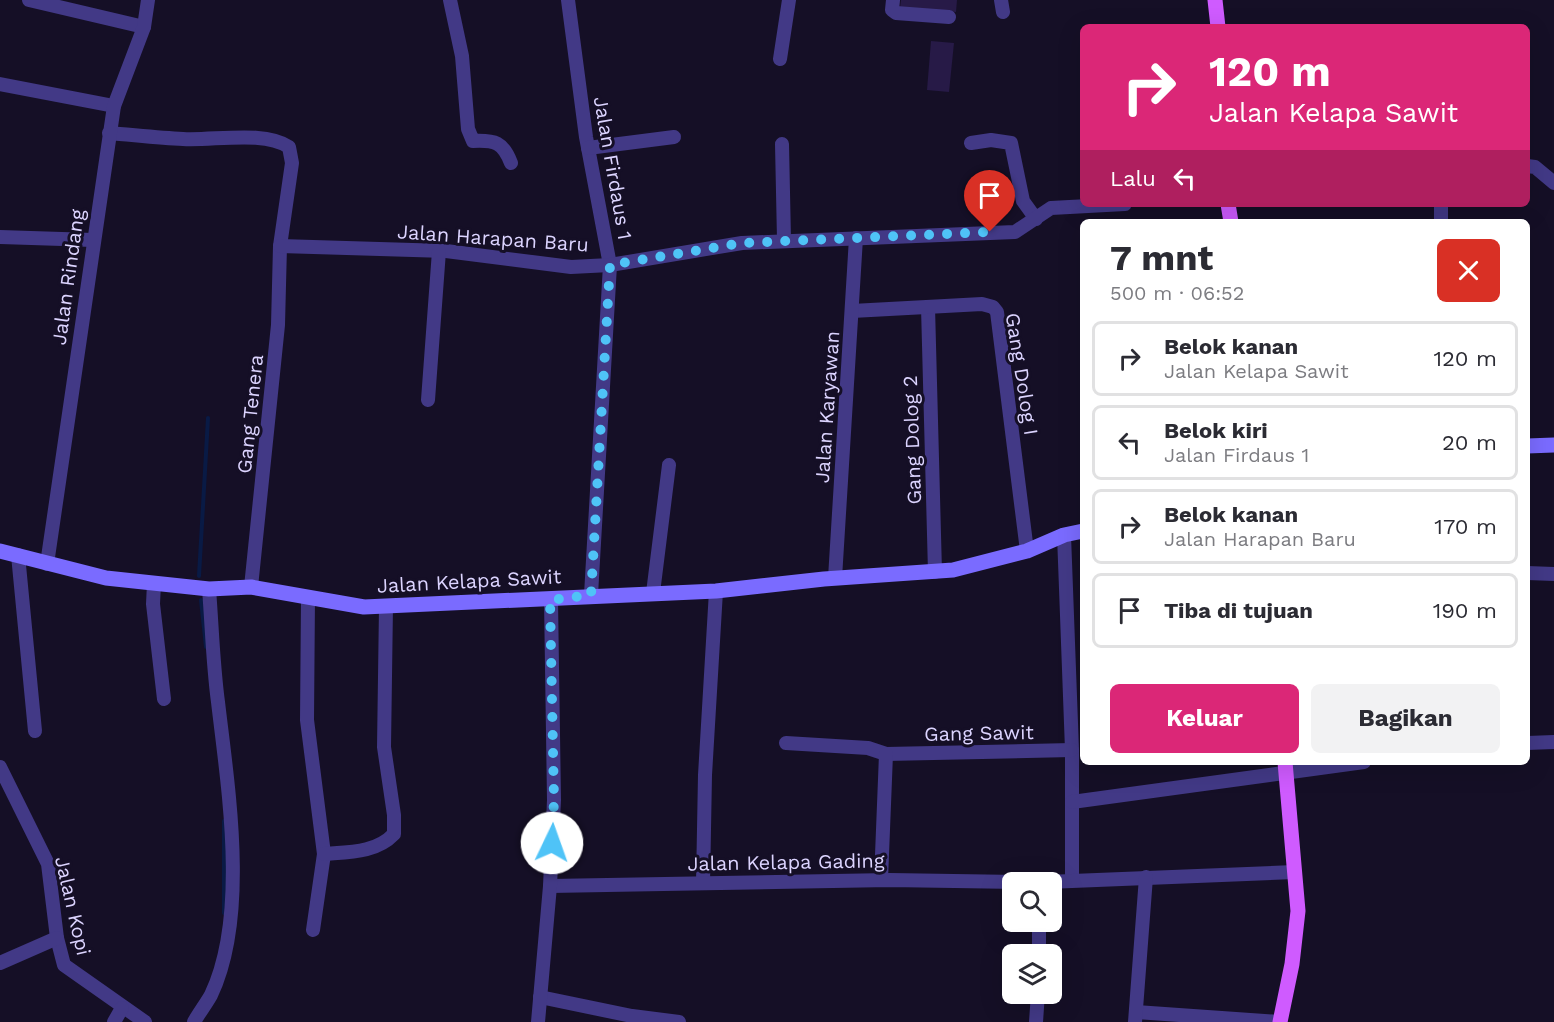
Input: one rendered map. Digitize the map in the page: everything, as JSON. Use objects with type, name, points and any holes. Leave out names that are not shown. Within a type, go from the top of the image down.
[{"type":"main road","points":[[1215,0],[1218,24]]},
{"type":"main road","points":[[1530,446],[1554,445]]},
{"type":"main road","name":"Jalan Kelapa Sawit","points":[[0,551],[106,578],[209,589],[251,587],[364,607],[716,591],[835,578],[935,572],[953,570],[1027,551],[1064,535],[1080,532]]},
{"type":"main road","points":[[1280,1022],[1292,964],[1298,911],[1286,767]]},
{"type":"street","points":[[28,0],[144,27]]},
{"type":"street","name":"Jalan Rindang","points":[[47,564],[109,133],[114,106],[144,27],[148,0]]},
{"type":"street","points":[[450,0],[462,56],[468,129],[473,141],[500,144],[505,147],[511,163]]},
{"type":"street","name":"Jalan Firdaus 1","points":[[568,0],[588,148],[610,265],[591,595]]},
{"type":"street","points":[[780,59],[789,0]]},
{"type":"street","points":[[892,0],[892,10],[896,13],[949,17]]},
{"type":"street","points":[[0,84],[114,106]]},
{"type":"street","name":"Gang Tenera","points":[[109,133],[184,140],[279,140],[288,147],[292,163],[280,246],[278,325],[251,587]]},
{"type":"street","points":[[588,148],[674,137]]},
{"type":"street","points":[[971,143],[991,140],[1011,143],[1023,201],[1036,219]]},
{"type":"street","points":[[782,144],[784,240]]},
{"type":"street","points":[[1530,166],[1534,167],[1554,183]]},
{"type":"street","name":"Jalan Harapan Baru","points":[[280,246],[439,251],[571,267],[610,265],[742,243],[1016,232],[1051,208],[1080,206]]},
{"type":"street","points":[[0,237],[93,240]]},
{"type":"street","name":"Jalan Karyawan","points":[[835,578],[856,238]]},
{"type":"street","points":[[428,400],[439,251]]},
{"type":"street","name":"Gang Dolog I","points":[[852,311],[982,304],[993,307],[997,312],[1027,551]]},
{"type":"street","name":"Gang Dolog 2","points":[[928,307],[935,572]]},
{"type":"street","points":[[653,593],[669,465]]},
{"type":"street","points":[[1064,535],[1072,750],[1072,880]]},
{"type":"street","points":[[18,555],[35,731]]},
{"type":"street","points":[[1530,573],[1554,574]]},
{"type":"street","points":[[154,583],[153,604],[164,699]]},
{"type":"street","points":[[194,1022],[211,995],[225,956],[232,895],[232,832],[216,687],[209,589]]},
{"type":"street","points":[[703,883],[705,775],[716,591]]},
{"type":"street","points":[[308,598],[308,720],[324,854],[313,930]]},
{"type":"street","points":[[538,1022],[550,886],[554,800],[550,600]]},
{"type":"street","points":[[324,854],[361,851],[384,845],[394,834],[394,815],[384,747],[386,606]]},
{"type":"street","points":[[1530,743],[1554,742]]},
{"type":"street","name":"Gang Sawit","points":[[786,743],[868,748],[886,754],[1072,750]]},
{"type":"street","points":[[881,880],[886,754]]},
{"type":"street","points":[[1072,802],[1149,794],[1286,767],[1317,765]]},
{"type":"street","name":"Jalan Kopi","points":[[0,766],[48,864],[57,938],[64,965],[122,1008],[146,1022]]},
{"type":"street","points":[[1062,881],[1294,872]]},
{"type":"street","points":[[1146,878],[1136,1017],[1280,1022]]},
{"type":"street","name":"Jalan Kelapa Gading","points":[[550,886],[881,880],[1002,882]]},
{"type":"street","points":[[0,963],[57,938]]},
{"type":"street","points":[[540,997],[632,1016],[680,1022]]},
{"type":"street","points":[[1036,1022],[1037,1004]]},
{"type":"street","points":[[114,1022],[122,1008]]},
{"type":"building","points":[[901,0],[957,0],[956,12],[900,8]]},
{"type":"building","points":[[931,41],[954,43],[949,92],[927,90]]},
{"type":"waterway","points":[[199,576],[208,418]]},
{"type":"waterway","points":[[201,600],[206,647]]},
{"type":"waterway","points":[[224,821],[224,913]]},
{"type":"route","points":[[552,843],[554,800],[550,600],[591,595],[610,265],[742,243],[990,232]]}]
